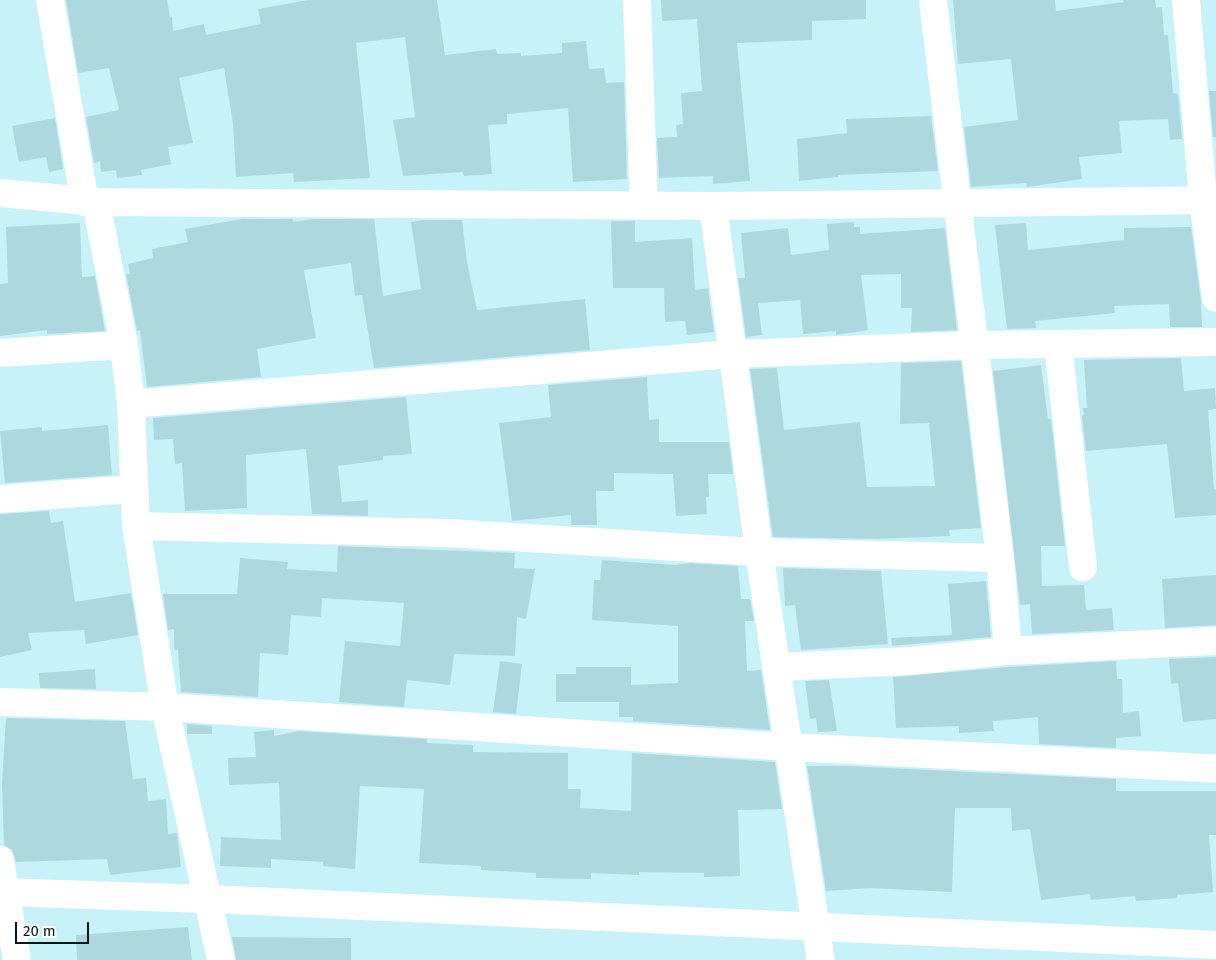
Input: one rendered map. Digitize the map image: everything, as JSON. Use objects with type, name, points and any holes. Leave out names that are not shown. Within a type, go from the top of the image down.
[{"type":"street","points":[[50,0],[90,202],[124,345],[131,404],[136,526],[165,707],[221,960]]},
{"type":"street","points":[[637,0],[644,206]]},
{"type":"street","points":[[933,0],[1000,558],[1008,652]]},
{"type":"street","points":[[1186,0],[1210,200],[1216,298]]},
{"type":"street","points":[[0,193],[90,202],[644,206],[1210,200]]},
{"type":"street","points":[[713,206],[758,552],[821,960]]},
{"type":"street","points":[[131,404],[732,354],[975,345],[1216,342]]},
{"type":"street","points":[[1058,344],[1083,568]]},
{"type":"street","points":[[0,352],[124,345]]},
{"type":"street","points":[[0,499],[134,489]]},
{"type":"street","points":[[136,526],[447,533],[758,552],[1000,558]]},
{"type":"street","points":[[776,667],[911,662],[1008,652],[1216,641]]},
{"type":"street","points":[[0,702],[165,707],[788,747],[1216,769]]},
{"type":"street","points":[[0,860],[3,892],[17,960]]},
{"type":"street","points":[[3,892],[208,899],[1216,945]]},
{"type":"building","points":[[66,0],[167,0],[170,17],[172,16],[173,31],[204,24],[206,35],[261,24],[258,9],[308,0],[437,0],[445,55],[496,49],[497,53],[500,54],[521,53],[521,56],[562,53],[562,43],[586,41],[589,69],[604,68],[606,83],[624,82],[627,179],[573,182],[568,108],[507,114],[507,124],[488,125],[492,174],[464,176],[463,172],[403,176],[393,120],[415,117],[405,37],[356,43],[370,178],[294,182],[293,173],[236,177],[233,124],[224,68],[179,78],[193,143],[168,147],[171,164],[141,170],[142,175],[117,178],[116,170],[101,172],[100,161],[94,163],[86,117],[119,110],[109,68],[78,73]]},
{"type":"building","points":[[661,0],[866,0],[866,19],[812,21],[812,40],[737,43],[750,181],[713,184],[713,176],[659,178],[657,138],[677,137],[676,125],[683,124],[681,93],[702,91],[697,19],[662,21]]},
{"type":"building","points":[[953,0],[1055,0],[1056,11],[1124,2],[1123,0],[1155,0],[1156,8],[1162,7],[1164,35],[1168,35],[1173,93],[1178,94],[1182,139],[1170,140],[1168,119],[1119,121],[1122,153],[1079,157],[1082,179],[1027,187],[1026,183],[971,187],[964,127],[1018,120],[1011,59],[958,64]]},
{"type":"building","points":[[1209,91],[1216,91],[1216,137],[1213,137]]},
{"type":"building","points":[[931,116],[938,171],[838,175],[838,177],[799,181],[797,139],[847,133],[846,119]]},
{"type":"building","points":[[55,118],[63,169],[49,172],[46,157],[19,162],[12,126]]},
{"type":"building","points":[[242,219],[293,219],[293,222],[314,219],[374,219],[383,296],[421,289],[411,222],[423,220],[462,220],[467,262],[477,310],[585,299],[590,350],[374,368],[362,295],[355,296],[351,263],[304,270],[316,338],[257,349],[261,377],[147,387],[140,330],[137,331],[126,274],[130,274],[128,264],[153,258],[152,249],[188,242],[185,229]]},
{"type":"building","points":[[611,221],[635,221],[635,242],[692,238],[695,290],[708,288],[714,332],[687,335],[685,321],[665,322],[664,288],[613,288]]},
{"type":"building","points":[[854,222],[854,227],[860,227],[860,234],[945,228],[957,330],[911,332],[912,308],[901,308],[901,274],[861,275],[868,330],[836,335],[836,331],[803,334],[800,300],[758,303],[762,335],[746,337],[738,278],[745,278],[741,233],[788,228],[791,255],[829,250],[827,224]]},
{"type":"building","points":[[80,223],[82,277],[95,276],[105,331],[47,334],[47,330],[0,336],[0,284],[8,283],[6,227]]},
{"type":"building","points":[[1026,223],[1028,250],[1124,240],[1124,228],[1191,227],[1201,302],[1202,327],[1170,327],[1169,304],[1114,306],[1115,313],[1035,321],[1036,328],[1007,329],[995,225]]},
{"type":"building","points":[[1181,358],[1184,391],[1215,388],[1216,409],[1208,410],[1214,490],[1216,489],[1216,515],[1175,518],[1167,444],[1086,451],[1082,416],[1084,415],[1083,408],[1087,408],[1084,360]]},
{"type":"building","points":[[961,361],[981,528],[949,530],[950,536],[878,539],[773,537],[750,369],[777,368],[784,430],[860,422],[867,487],[935,486],[929,423],[900,424],[901,363]]},
{"type":"building","points":[[1041,365],[1048,419],[1051,419],[1065,546],[1041,546],[1042,586],[1084,585],[1086,610],[1112,608],[1114,630],[1032,634],[1030,604],[1020,605],[993,371]]},
{"type":"building","points":[[647,377],[649,420],[659,419],[659,442],[729,442],[733,474],[708,474],[709,497],[706,497],[707,514],[676,516],[673,474],[614,473],[614,491],[596,491],[597,525],[571,525],[571,515],[512,521],[499,423],[551,417],[548,385]]},
{"type":"building","points":[[406,397],[412,454],[383,456],[383,460],[338,466],[342,502],[368,500],[368,516],[312,514],[306,449],[246,455],[247,508],[185,511],[182,463],[175,464],[173,439],[154,440],[153,418]]},
{"type":"building","points":[[108,425],[112,475],[5,483],[0,431],[42,427],[42,431]]},
{"type":"building","points":[[49,511],[51,523],[63,521],[75,602],[131,593],[138,635],[86,644],[84,630],[28,633],[32,650],[0,657],[0,514]]},
{"type":"building","points":[[338,546],[515,553],[514,568],[535,569],[526,619],[517,617],[515,656],[454,654],[450,685],[407,680],[404,707],[339,702],[345,641],[400,646],[404,603],[322,598],[321,617],[291,615],[288,655],[260,653],[258,697],[181,692],[178,650],[174,650],[174,629],[168,630],[163,594],[237,594],[240,558],[288,562],[287,569],[337,572]]},
{"type":"building","points":[[602,560],[675,565],[690,563],[738,566],[741,599],[750,599],[754,621],[745,621],[747,671],[761,670],[770,730],[633,721],[633,717],[619,717],[619,702],[556,702],[556,674],[576,674],[576,667],[631,667],[631,685],[678,683],[678,626],[592,620],[594,580],[600,580]]},
{"type":"building","points":[[783,568],[881,571],[888,644],[801,650],[795,605],[785,606]]},
{"type":"building","points":[[1216,575],[1216,625],[1165,628],[1162,579]]},
{"type":"building","points":[[986,581],[991,637],[892,646],[891,638],[952,635],[948,584]]},
{"type":"building","points":[[1216,657],[1216,719],[1183,722],[1178,683],[1171,684],[1169,659]]},
{"type":"building","points":[[500,661],[522,664],[516,714],[493,712]]},
{"type":"building","points":[[1116,661],[1117,679],[1122,679],[1123,713],[1139,711],[1141,736],[1116,738],[1116,748],[1039,744],[1038,717],[993,721],[994,731],[959,733],[959,726],[896,728],[893,677],[1009,667]]},
{"type":"building","points":[[95,669],[96,689],[40,688],[39,673]]},
{"type":"building","points":[[829,680],[837,731],[818,732],[816,718],[810,719],[805,681]]},
{"type":"building","points":[[6,718],[125,721],[133,779],[146,778],[148,801],[166,799],[168,834],[177,833],[181,867],[110,875],[107,859],[16,862],[12,850],[4,845],[2,784]]},
{"type":"building","points":[[187,724],[212,726],[212,734],[187,734]]},
{"type":"building","points":[[274,730],[274,736],[299,731],[427,739],[427,743],[473,745],[473,752],[568,753],[568,789],[581,789],[580,808],[631,811],[632,753],[775,762],[782,809],[738,810],[740,876],[704,877],[704,873],[639,872],[639,875],[591,873],[591,879],[536,878],[536,873],[481,870],[481,866],[419,863],[424,789],[360,786],[355,869],[323,866],[323,862],[271,859],[271,868],[220,866],[221,837],[281,840],[279,783],[229,785],[228,758],[256,757],[254,732]]},
{"type":"building","points":[[807,766],[847,766],[1116,779],[1116,791],[1216,791],[1216,835],[1209,835],[1213,892],[1177,895],[1177,898],[1136,901],[1135,896],[1091,900],[1090,894],[1041,900],[1030,829],[1012,831],[1011,808],[955,808],[952,892],[870,888],[826,891]]},
{"type":"building","points":[[188,927],[192,960],[77,960],[76,935]]},
{"type":"building","points":[[232,937],[351,938],[351,960],[236,960]]}]
